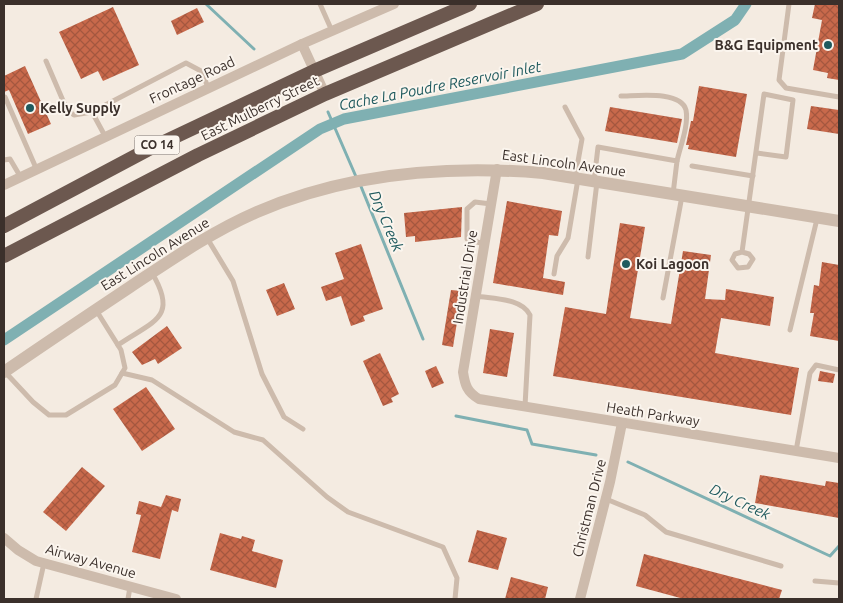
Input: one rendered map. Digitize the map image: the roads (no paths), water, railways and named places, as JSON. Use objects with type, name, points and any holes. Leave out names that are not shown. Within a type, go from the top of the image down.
[{"type":"highway","name":"East Mulberry Street","points":[[4,226],[147,150],[314,71],[470,4]]},
{"type":"highway","name":"East Mulberry Street","points":[[4,256],[198,156],[325,94],[537,4]]},
{"type":"street","name":"Frontage Road","points":[[4,185],[208,87],[394,4]]},
{"type":"street","points":[[302,44],[325,94]]},
{"type":"street","name":"East Lincoln Avenue","points":[[4,372],[207,237],[265,209],[307,193],[366,179],[434,170],[496,169],[596,182],[839,221]]},
{"type":"street","name":"Industrial Drive","points":[[467,388],[463,372],[496,169]]},
{"type":"street","name":"Heath Parkway","points":[[467,388],[479,399],[839,458]]},
{"type":"street","name":"Christman Drive","points":[[580,599],[606,498],[622,423]]},
{"type":"street","name":"Airway Avenue","points":[[5,541],[44,563],[171,599]]},
{"type":"lane","points":[[320,4],[332,31]]},
{"type":"lane","points":[[789,4],[778,80],[786,88],[839,97]]},
{"type":"lane","points":[[46,61],[67,110],[74,115],[92,112],[186,63],[201,71],[208,87]]},
{"type":"lane","points":[[742,252],[764,94],[793,100],[786,156],[757,153]]},
{"type":"lane","points":[[621,96],[670,96],[683,105],[686,110],[677,161],[677,195],[663,298]]},
{"type":"lane","points":[[5,97],[36,168]]},
{"type":"lane","points":[[554,274],[557,256],[568,238],[582,140],[565,107]]},
{"type":"lane","points":[[92,112],[105,136]]},
{"type":"lane","points":[[588,257],[598,147],[677,161]]},
{"type":"lane","points":[[4,160],[10,159],[20,176]]},
{"type":"lane","points":[[692,166],[753,176]]},
{"type":"lane","points":[[484,244],[472,242],[465,236],[469,205],[476,202],[491,204]]},
{"type":"lane","points":[[790,330],[817,218]]},
{"type":"lane","points":[[207,237],[233,281],[262,374],[284,417],[303,430]]},
{"type":"lane","points":[[118,345],[159,317],[164,305],[164,297],[152,272]]},
{"type":"lane","points":[[475,296],[519,304],[528,310],[530,315],[525,406]]},
{"type":"lane","points":[[4,372],[32,402],[48,415],[66,415],[115,385],[125,368],[118,345],[96,310]]},
{"type":"lane","points":[[796,451],[810,373],[816,365],[839,370]]},
{"type":"lane","points":[[122,373],[152,380],[234,432],[263,440],[327,497],[348,512],[443,548],[457,578],[455,599]]},
{"type":"lane","points":[[606,498],[645,515],[666,532],[781,566]]},
{"type":"lane","points":[[36,599],[44,563]]},
{"type":"lane","points":[[815,582],[839,583]]},
{"type":"lane","points":[[128,599],[130,587]]},
{"type":"waterway","name":"Dry Creek","points":[[206,4],[254,49]]},
{"type":"waterway","name":"Cache La Poudre Reservoir Inlet","points":[[4,340],[320,129],[344,119],[682,54],[735,20],[746,4]]},
{"type":"waterway","name":"Dry Creek","points":[[328,112],[357,179]]},
{"type":"waterway","name":"Dry Creek","points":[[360,184],[423,339]]},
{"type":"waterway","name":"Dry Creek","points":[[456,416],[527,430],[532,444],[596,455]]},
{"type":"waterway","name":"Dry Creek","points":[[628,462],[830,556],[839,546]]},
{"type":"place","name":"B&G Equipment","points":[[828,45]]},
{"type":"place","name":"Kelly Supply","points":[[30,108]]},
{"type":"place","name":"Koi Lagoon","points":[[626,264]]}]
